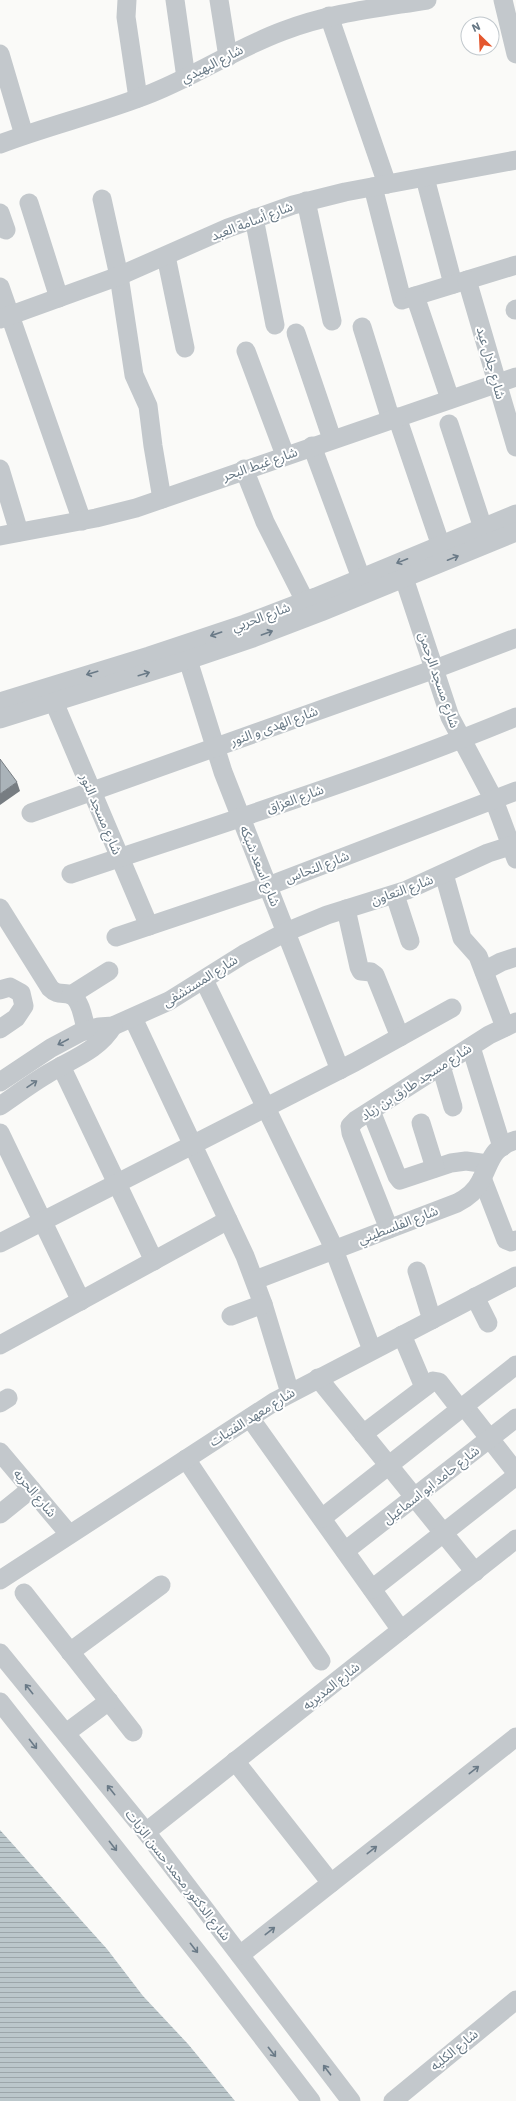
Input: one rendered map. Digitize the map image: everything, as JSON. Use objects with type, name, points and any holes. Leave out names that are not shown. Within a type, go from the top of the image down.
[{"type":"street","points":[[126,0],[126,17],[138,98]]},
{"type":"street","points":[[175,0],[186,78]]},
{"type":"street","points":[[219,0],[228,57]]},
{"type":"street","name":"شارع البهيدي","points":[[0,144],[138,98],[186,78],[272,35],[329,16],[427,0]]},
{"type":"street","points":[[503,0],[513,28],[516,54]]},
{"type":"street","points":[[329,16],[380,186],[408,298],[450,399]]},
{"type":"street","points":[[0,54],[24,135]]},
{"type":"street","name":"شارع أسامة العبد","points":[[5,317],[119,276],[254,218],[306,201],[516,160]]},
{"type":"street","name":"شارع جلال عيد","points":[[425,178],[460,282],[497,384],[516,447]]},
{"type":"street","points":[[102,199],[119,276],[133,370],[148,406],[152,446],[162,499]]},
{"type":"street","points":[[306,201],[332,320]]},
{"type":"street","points":[[29,203],[59,298]]},
{"type":"street","points":[[254,218],[275,325]]},
{"type":"street","points":[[166,256],[184,348]]},
{"type":"street","points":[[408,298],[516,265]]},
{"type":"street","points":[[0,287],[5,317],[82,521]]},
{"type":"street","points":[[362,327],[394,419],[433,555]]},
{"type":"street","points":[[296,333],[332,439]]},
{"type":"street","points":[[246,351],[285,455]]},
{"type":"street","name":"شارع غيط البحر","points":[[0,536],[123,512],[285,455],[516,377]]},
{"type":"street","points":[[449,424],[483,528]]},
{"type":"street","points":[[312,446],[361,578]]},
{"type":"street","points":[[0,469],[19,532]]},
{"type":"street","points":[[244,470],[267,526],[305,601]]},
{"type":"street","name":"شارع الحربي","points":[[0,719],[188,660],[298,621],[404,578],[433,555],[483,528],[516,514]]},
{"type":"street","name":"شارع الحربي","points":[[0,702],[179,646],[305,601],[361,578],[433,555],[515,536]]},
{"type":"street","name":"شارع مسجد الرحمن","points":[[404,578],[435,669],[445,705],[461,740],[494,800],[515,849]]},
{"type":"street","name":"شارع الهدى و النور","points":[[31,813],[435,669],[516,638]]},
{"type":"street","name":"شارع اسعد شبكه","points":[[188,660],[215,747],[241,818],[340,1070]]},
{"type":"street","name":"شارع مسجد النور","points":[[54,702],[149,926]]},
{"type":"street","name":"شارع العزاق","points":[[72,874],[241,818],[461,740],[516,718]]},
{"type":"street","name":"شارع النحاس","points":[[116,937],[268,886],[516,791]]},
{"type":"street","name":"شارع التعاون","points":[[286,932],[309,921],[395,895],[488,853],[515,849]]},
{"type":"street","points":[[444,874],[462,938],[478,956],[510,1024]]},
{"type":"street","points":[[395,895],[410,941]]},
{"type":"street","points":[[0,908],[50,988],[57,993],[71,995],[109,971]]},
{"type":"street","points":[[346,909],[359,967],[361,971],[371,972],[375,975],[400,1037]]},
{"type":"street","name":"شارع المستشفى","points":[[0,1082],[51,1048],[86,1030],[113,1026],[170,1001],[244,954],[286,932]]},
{"type":"street","points":[[484,971],[516,957]]},
{"type":"street","points":[[204,980],[334,1249],[372,1350]]},
{"type":"street","points":[[0,990],[10,987],[21,993],[24,1006],[16,1018],[0,1029]]},
{"type":"street","points":[[71,995],[79,1006],[86,1030]]},
{"type":"street","points":[[0,1243],[340,1070],[452,1008]]},
{"type":"street","points":[[133,1018],[255,1280],[290,1393]]},
{"type":"street","name":"شارع مسجد طارق بن زياد","points":[[389,1229],[350,1130],[352,1123],[471,1047],[510,1024]]},
{"type":"street","points":[[0,1106],[61,1066],[96,1046],[106,1037],[113,1026]]},
{"type":"street","points":[[471,1047],[509,1143]]},
{"type":"street","points":[[61,1066],[154,1261]]},
{"type":"street","points":[[441,1066],[453,1107]]},
{"type":"street","points":[[371,1111],[398,1178],[404,1180],[435,1168],[458,1162],[485,1171],[506,1240],[511,1242],[516,1240]]},
{"type":"street","points":[[421,1123],[435,1168]]},
{"type":"street","points":[[0,1133],[81,1301]]},
{"type":"street","name":"شارع الفلسطيني","points":[[255,1280],[457,1203],[470,1195],[485,1171],[493,1154],[509,1143]]},
{"type":"street","points":[[2,1338],[81,1301],[228,1220]]},
{"type":"street","points":[[417,1271],[432,1320]]},
{"type":"street","name":"شارع معهد الفتيات","points":[[0,1580],[69,1534],[290,1393],[516,1276]]},
{"type":"street","points":[[476,1297],[488,1323]]},
{"type":"street","points":[[231,1316],[263,1304]]},
{"type":"street","points":[[402,1335],[424,1387]]},
{"type":"street","points":[[322,1518],[516,1365]]},
{"type":"street","points":[[318,1378],[475,1572]]},
{"type":"street","points":[[363,1434],[432,1381],[438,1382],[490,1439],[516,1472]]},
{"type":"street","points":[[250,1418],[401,1630]]},
{"type":"street","name":"شارع حامد ابو اسماعيل","points":[[345,1551],[516,1418]]},
{"type":"street","name":"شارع الحريه","points":[[0,1452],[69,1534]]},
{"type":"street","points":[[186,1459],[322,1661]]},
{"type":"street","points":[[372,1589],[516,1476]]},
{"type":"street","points":[[0,1514],[32,1489]]},
{"type":"street","name":"شارع المديريه","points":[[146,1832],[516,1539]]},
{"type":"street","points":[[70,1652],[161,1585]]},
{"type":"street","points":[[24,1593],[133,1732]]},
{"type":"street","name":"شارع الدكتور محمد حسن الزيات","points":[[0,1653],[146,1832],[351,2101]]},
{"type":"street","points":[[66,1733],[109,1701]]},
{"type":"street","points":[[0,1702],[208,1966],[311,2101]]},
{"type":"street","points":[[240,1955],[516,1737]]},
{"type":"street","points":[[236,1761],[331,1883]]},
{"type":"street","name":"شارع الكليه","points":[[393,2101],[516,2000]]},
{"type":"shaded area","points":[[0,1830],[107,1949],[143,1996],[188,2044],[235,2101],[0,2101]]},
{"type":"building","points":[[0,759],[17,782],[0,794]]}]
